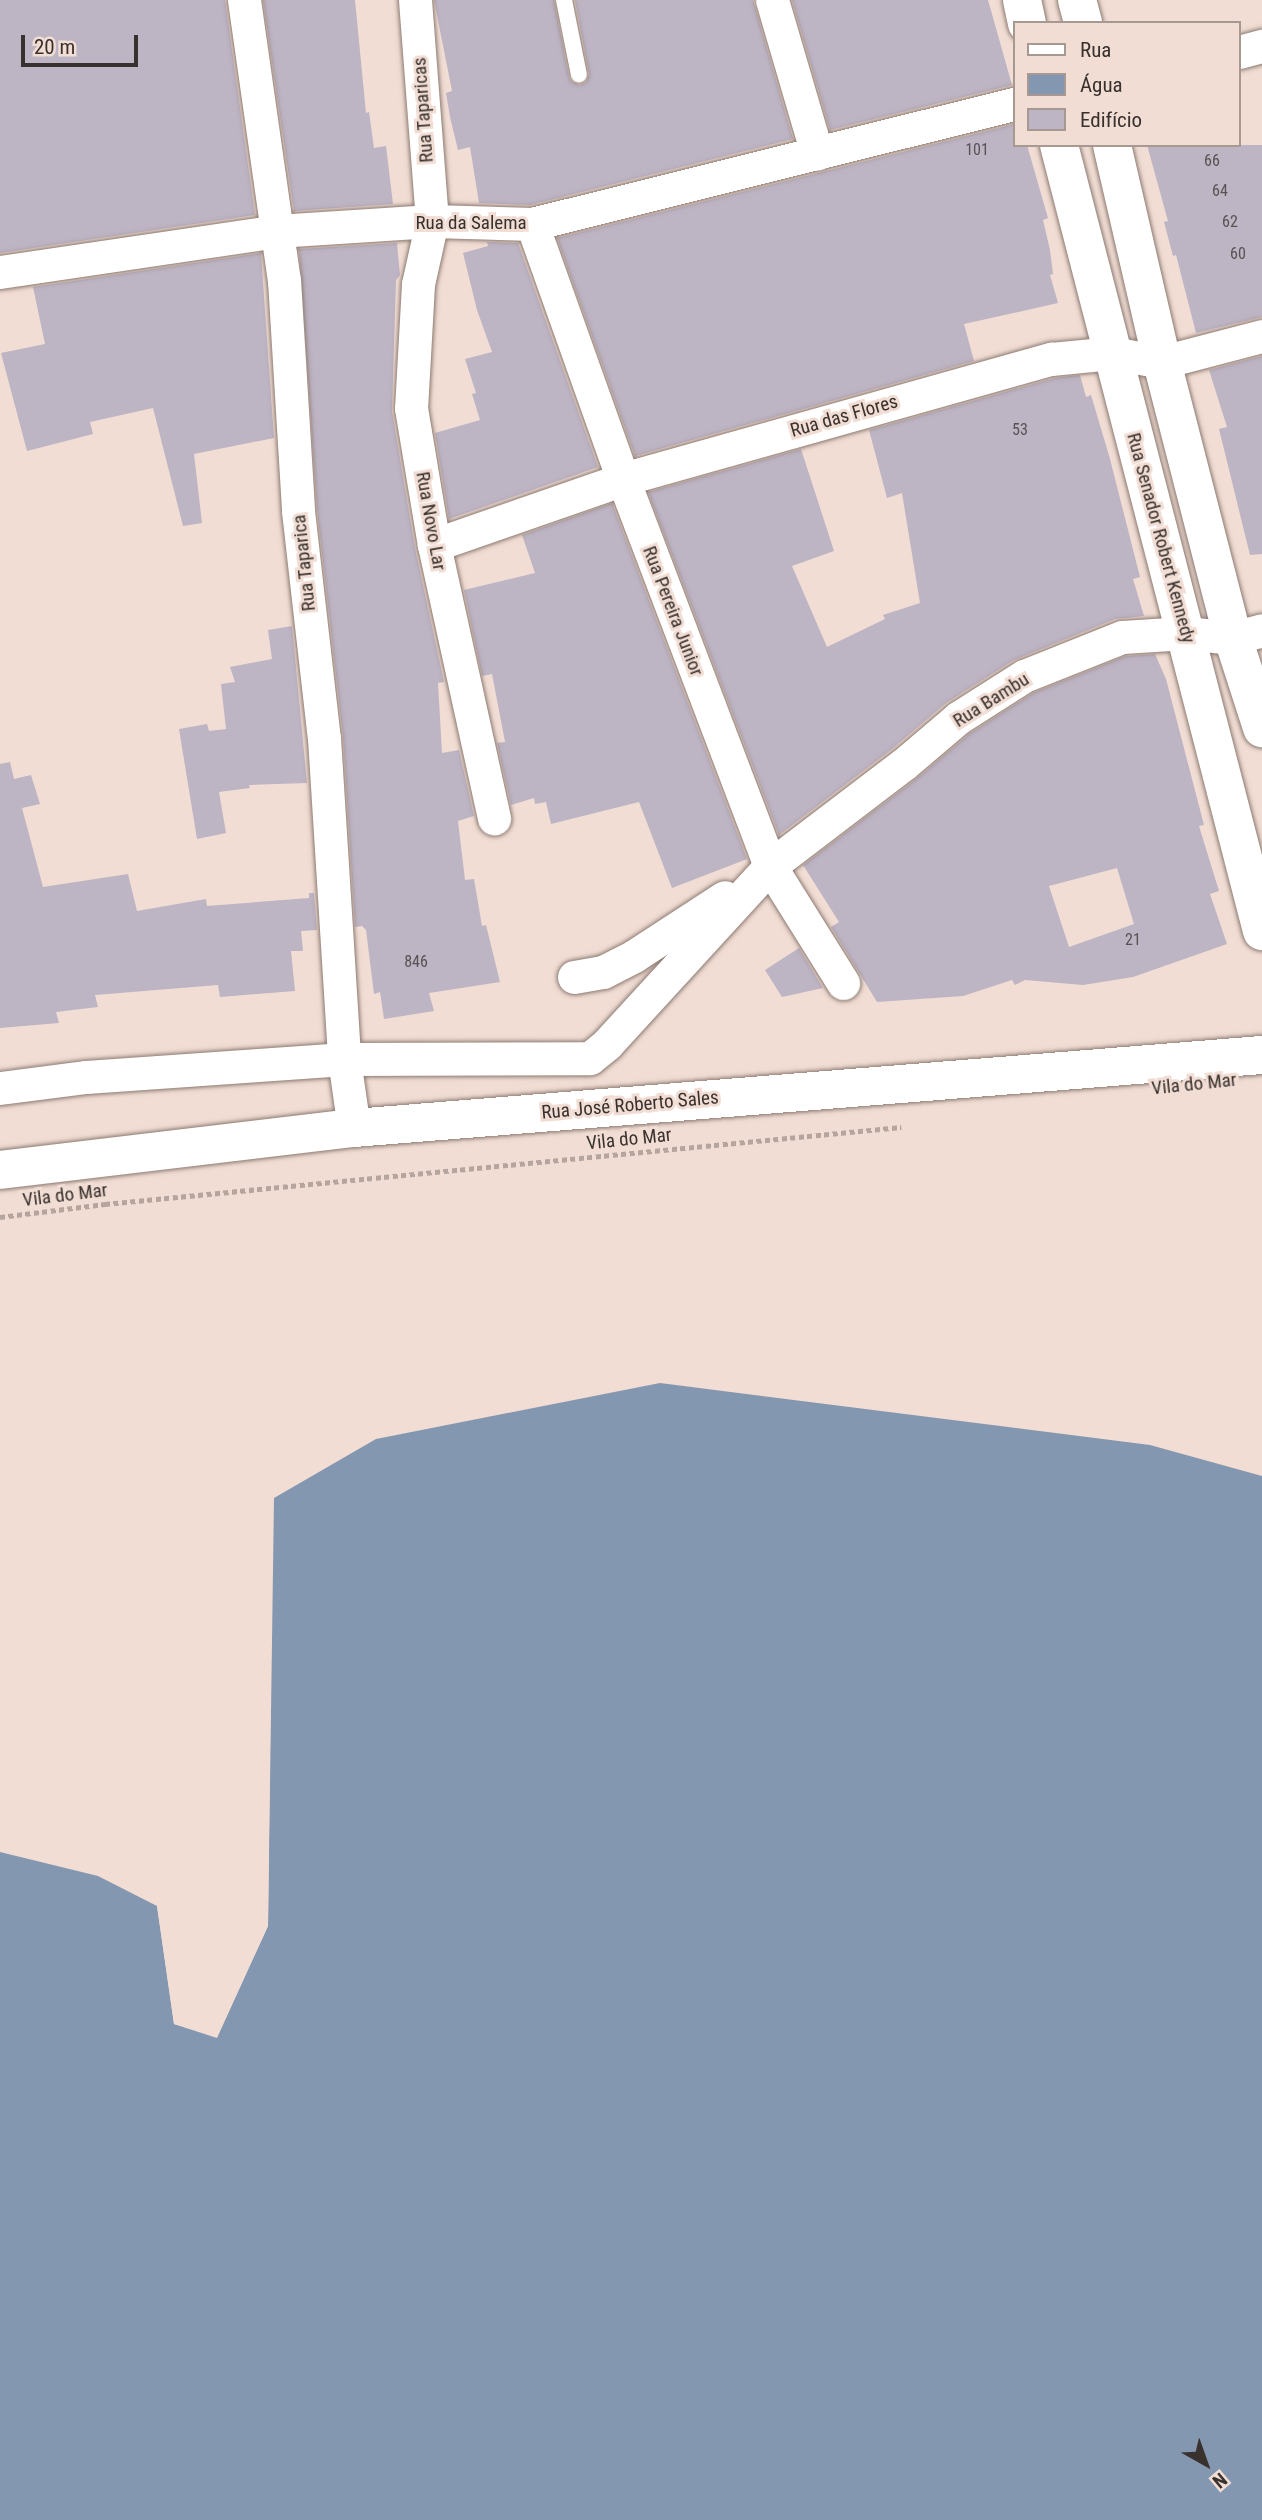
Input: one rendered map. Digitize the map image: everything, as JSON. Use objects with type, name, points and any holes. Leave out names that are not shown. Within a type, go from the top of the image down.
[{"type":"street","name":"Rua Taparica","points":[[244,0],[284,280],[298,511],[324,738],[344,1059],[354,1128]]},
{"type":"street","name":"Rua Taparicas","points":[[415,0],[432,221]]},
{"type":"street","points":[[772,0],[817,154]]},
{"type":"street","points":[[1022,0],[1027,21]]},
{"type":"street","points":[[1077,0],[1082,21]]},
{"type":"street","points":[[1241,51],[1262,46]]},
{"type":"street","name":"Rua da Salema","points":[[0,272],[276,231],[432,221],[532,225],[1014,104]]},
{"type":"street","name":"Rua Senador Robert Kennedy","points":[[1060,147],[1262,931]]},
{"type":"street","points":[[1112,147],[1162,362],[1248,634],[1262,728]]},
{"type":"street","name":"Rua Novo Lar","points":[[432,221],[418,284],[411,408],[434,545],[494,818]]},
{"type":"street","name":"Rua Pereira Junior","points":[[532,225],[766,869],[843,983]]},
{"type":"street","name":"Rua das Flores","points":[[434,545],[623,479],[1051,359],[1112,353],[1162,362],[1262,336]]},
{"type":"street","name":"Rua Bambu","points":[[574,977],[603,972],[634,956],[766,869],[904,764],[958,718],[1024,677],[1122,637],[1186,633],[1248,634]]},
{"type":"street","name":"Rua Bambu","points":[[344,1059],[582,1060],[598,1053],[766,869]]},
{"type":"street","name":"Rua José Roberto Sales","points":[[0,1170],[354,1128],[1262,1055]]},
{"type":"street","points":[[0,1088],[86,1077],[344,1059]]},
{"type":"lane","points":[[564,0],[579,75]]},
{"type":"path","name":"Vila do Mar","points":[[0,1217],[132,1201],[904,1126]]},
{"type":"water","points":[[660,1383],[1150,1445],[1262,1476],[1262,2520],[0,2520],[0,1852],[98,1876],[157,1906],[174,2024],[217,2037],[268,1926],[274,1498],[376,1439]]},
{"type":"pier","points":[[273,1494],[268,1926],[217,2038],[174,2024],[157,1906],[158,1903],[161,1906],[177,2021],[215,2033],[264,1926]]},
{"type":"building","points":[[0,0],[225,0],[255,215],[0,253]]},
{"type":"building","points":[[263,0],[355,0],[366,113],[369,112],[374,148],[386,146],[393,204],[294,211]]},
{"type":"building","points":[[434,0],[554,0],[569,77],[572,82],[580,85],[586,82],[589,74],[575,0],[753,0],[793,139],[530,205],[479,203],[470,147],[458,150],[450,117],[446,93],[452,91]]},
{"type":"building","points":[[792,0],[988,0],[1012,85],[830,130]]},
{"type":"building","points":[[1014,124],[1014,147],[1028,147],[1048,218],[1043,220],[1050,250],[1053,274],[1050,275],[1058,303],[964,324],[974,361],[635,456],[557,238]]},
{"type":"building","points":[[1262,145],[1262,317],[1196,333],[1176,255],[1173,256],[1164,222],[1168,221],[1148,147]]},
{"type":"building","points":[[487,242],[518,243],[598,467],[449,519],[435,433],[480,420],[472,394],[476,393],[465,359],[492,352],[477,310],[463,253],[488,246]]},
{"type":"building","points":[[397,243],[400,275],[396,280],[392,411],[415,548],[444,682],[438,683],[442,753],[459,750],[474,816],[458,821],[465,880],[474,879],[482,926],[486,925],[500,982],[429,993],[434,1011],[384,1019],[380,992],[374,994],[366,930],[362,926],[355,927],[343,736],[317,509],[299,249]]},
{"type":"building","points":[[261,253],[274,438],[194,454],[202,523],[183,526],[153,408],[90,422],[93,434],[27,451],[1,353],[45,344],[33,287]]},
{"type":"building","points":[[1262,356],[1262,554],[1250,555],[1219,429],[1227,427],[1209,370]]},
{"type":"building","points":[[1080,375],[1086,397],[1091,395],[1110,459],[1140,577],[1133,579],[1144,616],[1115,619],[1014,660],[946,703],[892,749],[779,835],[648,492],[801,449],[834,551],[792,566],[827,647],[885,619],[883,615],[920,603],[902,493],[887,498],[869,430],[1055,378]]},
{"type":"building","points":[[612,503],[747,859],[672,888],[639,802],[551,824],[546,802],[535,804],[534,798],[511,805],[497,743],[505,742],[492,674],[482,676],[464,590],[535,573],[522,535]]},
{"type":"building","points":[[292,626],[307,783],[249,785],[250,788],[219,792],[226,833],[197,839],[179,729],[207,724],[209,731],[226,729],[221,684],[235,682],[230,667],[272,659],[268,630]]},
{"type":"building","points":[[1155,654],[1166,679],[1204,825],[1199,826],[1219,891],[1210,894],[1227,944],[1133,977],[1083,985],[1025,980],[1015,985],[1012,980],[963,996],[877,1002],[831,927],[839,922],[803,865],[916,779],[969,734],[1033,693],[1126,656]],"holes":[[[1117,868],[1134,924],[1069,947],[1049,886]]]},
{"type":"building","points":[[10,762],[14,779],[31,775],[40,804],[22,808],[43,887],[128,874],[137,911],[206,899],[207,906],[309,898],[309,893],[314,893],[317,930],[301,931],[303,951],[291,951],[295,991],[220,997],[218,985],[95,995],[98,1007],[56,1012],[59,1023],[0,1028],[0,764]]},
{"type":"building","points":[[799,948],[823,988],[782,997],[765,970]]}]
